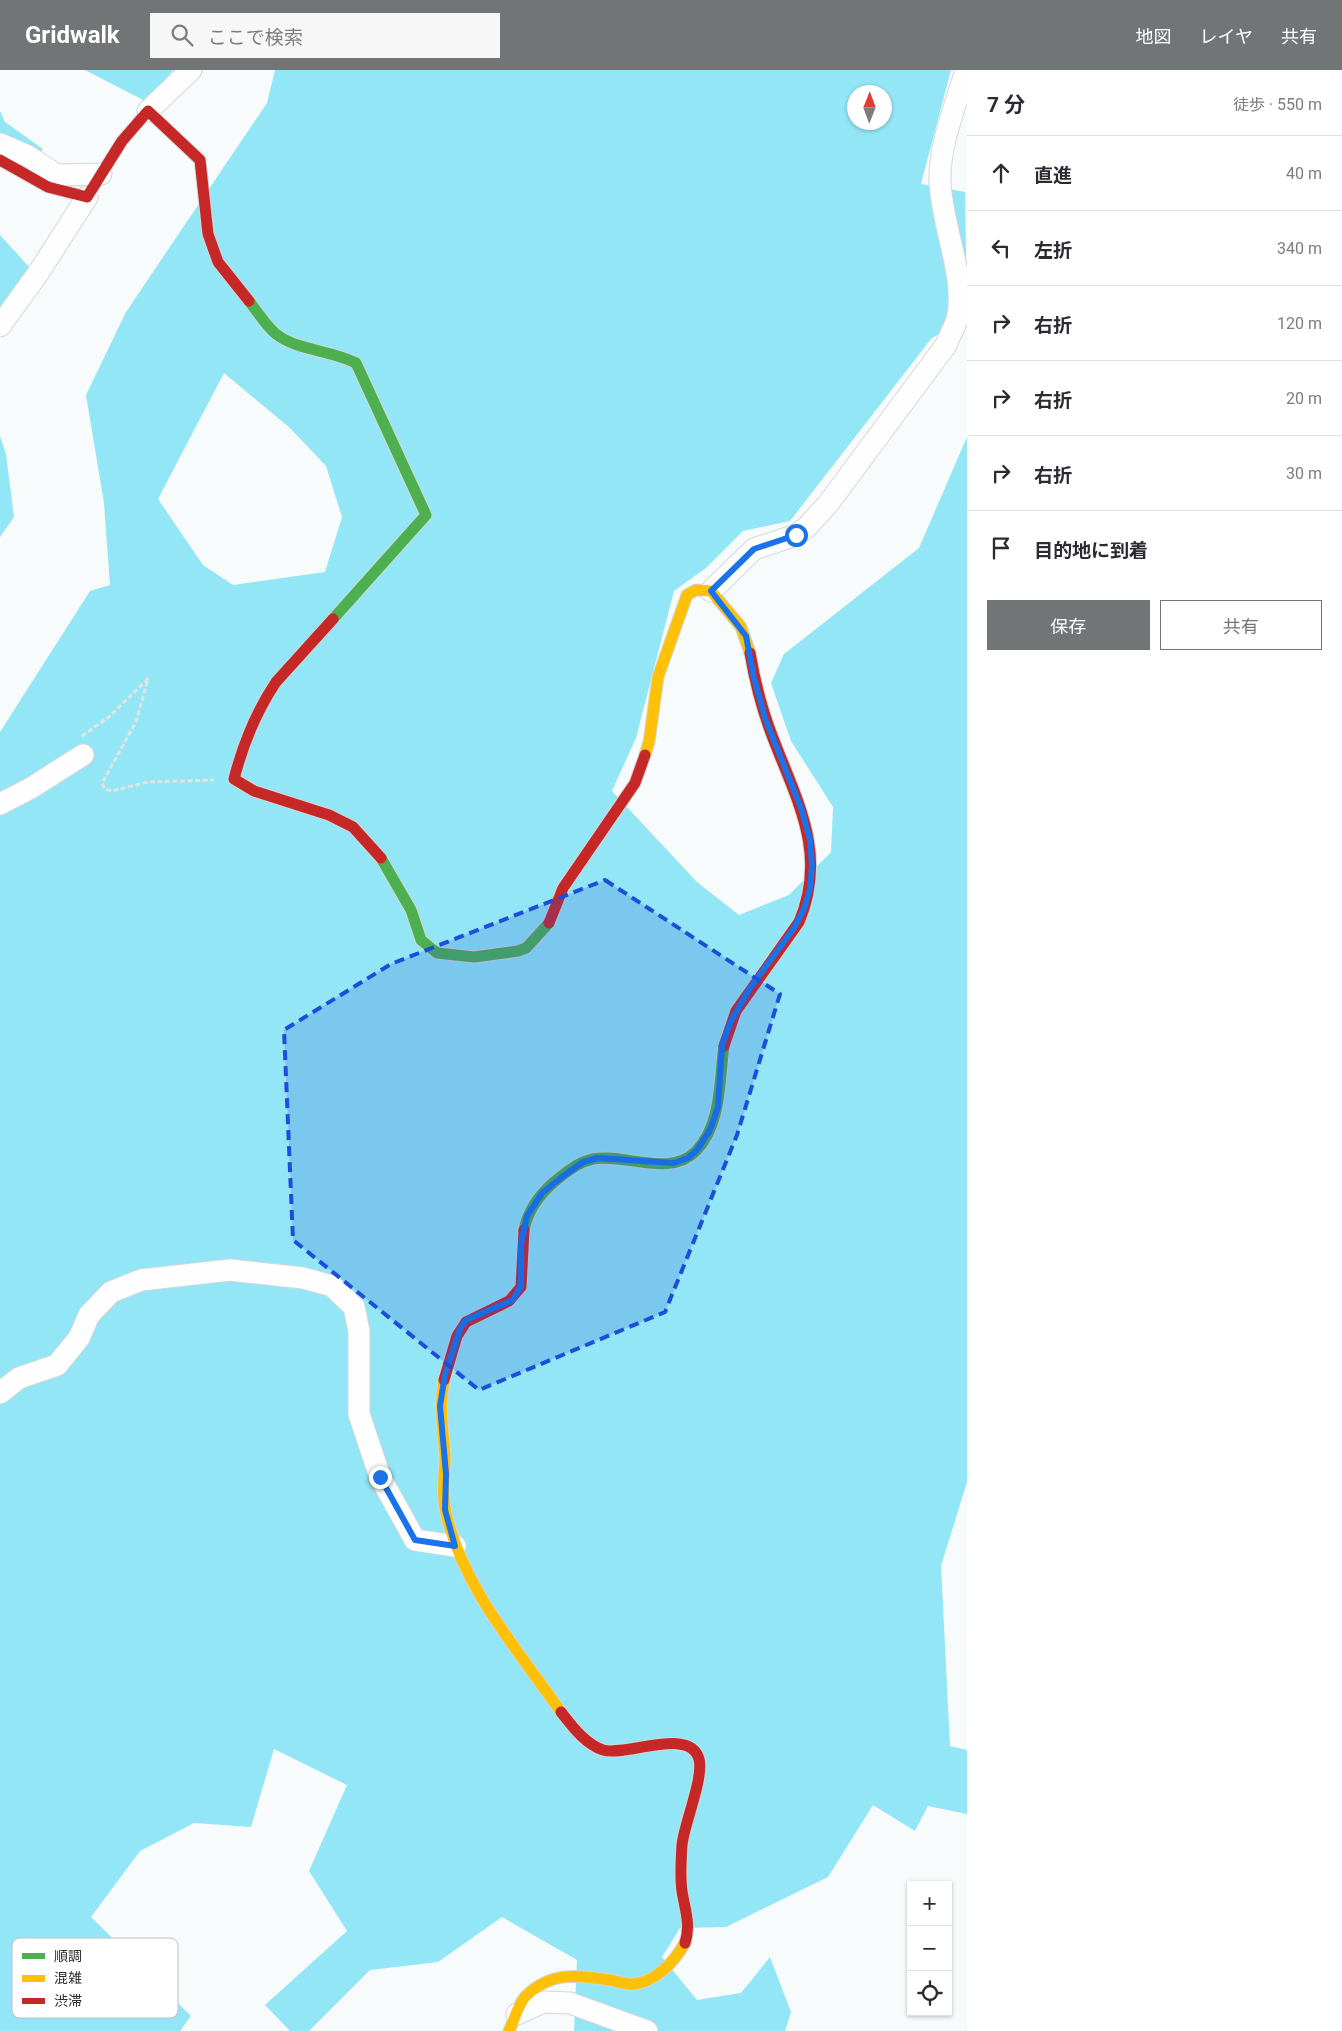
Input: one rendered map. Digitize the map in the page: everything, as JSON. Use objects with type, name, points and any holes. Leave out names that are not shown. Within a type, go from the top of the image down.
[{"type":"street","points":[[0,326],[39,272],[122,141],[148,111],[191,70]]},
{"type":"street","points":[[148,111],[200,160],[208,234],[218,262],[285,340],[345,356],[356,363],[423,504],[426,515],[276,682],[257,710],[239,758],[234,779],[254,791],[329,814],[353,827],[381,858],[396,881],[411,910],[421,940],[437,953],[474,957],[518,952],[526,948],[549,924],[563,888],[635,783],[650,742],[658,677],[687,595],[696,590],[711,591],[754,549],[796,535],[808,527],[828,504],[946,344],[957,320],[959,299],[958,275],[943,209],[940,182],[941,160],[966,70]]},
{"type":"street","points":[[0,144],[28,156],[57,175],[101,174]]},
{"type":"street","points":[[0,160],[48,187],[87,197]]},
{"type":"street","points":[[513,2023],[524,1998],[538,1985],[554,1976],[590,1977],[633,1984],[657,1976],[674,1960],[684,1944],[688,1931],[689,1919],[682,1890],[682,1852],[698,1775],[699,1759],[691,1748],[669,1743],[613,1752],[598,1749],[571,1722],[486,1607],[455,1546],[445,1510],[446,1474],[440,1406],[445,1375],[460,1329],[466,1320],[513,1300],[521,1286],[521,1244],[527,1216],[542,1193],[583,1162],[598,1158],[674,1163],[688,1158],[697,1150],[710,1130],[718,1107],[722,1045],[731,1021],[750,988],[794,928],[804,909],[810,889],[812,866],[806,824],[790,777],[765,718],[754,678],[746,636],[711,591]]},
{"type":"street","points":[[0,804],[31,788],[81,747]]},
{"type":"street","points":[[0,1393],[19,1378],[57,1365],[79,1338],[89,1315],[111,1292],[141,1280],[230,1270],[303,1278],[332,1286],[354,1307],[359,1331],[359,1414],[380,1477],[415,1540],[455,1546]]},
{"type":"street","points":[[513,2023],[544,2002],[570,2002],[647,2031]]},
{"type":"path","points":[[81,747],[148,679],[136,722],[102,783],[106,790],[112,791],[148,782],[234,779]]},
{"type":"highlighted area","points":[[605,880],[780,994],[737,1135],[665,1312],[479,1390],[293,1240],[284,1030],[391,964]]},
{"type":"shaded area","points":[[85,70],[173,70],[147,102]]},
{"type":"shaded area","points":[[275,70],[951,70],[921,184],[965,192],[967,316],[931,339],[790,521],[743,531],[706,568],[674,591],[636,738],[612,791],[697,882],[739,915],[789,895],[831,852],[833,807],[791,741],[771,683],[784,654],[919,548],[967,437],[967,1482],[941,1566],[950,1746],[967,1750],[967,1814],[928,1806],[915,1831],[873,1805],[828,1877],[726,1927],[680,1928],[662,1957],[697,2000],[741,1993],[770,1957],[791,2012],[785,2031],[574,2031],[577,1960],[502,1917],[438,1962],[370,1970],[309,2031],[290,2031],[265,2005],[347,1931],[309,1871],[347,1785],[274,1749],[251,1827],[194,1823],[140,1851],[91,1917],[112,1938],[12,1938],[12,2018],[178,2018],[178,2003],[191,2016],[180,2031],[0,2031],[0,732],[90,591],[110,585],[104,503],[86,395],[126,312],[267,103]],"holes":[[[224,373],[290,428],[326,466],[342,517],[325,572],[233,585],[203,565],[158,499]]]},
{"type":"shaded area","points":[[0,111],[5,122],[43,149],[39,156],[0,136]]},
{"type":"shaded area","points":[[0,235],[30,268],[0,335]]},
{"type":"shaded area","points":[[0,436],[6,454],[14,517],[0,537]]},
{"type":"traffic: fast","points":[[249,301],[269,327],[285,340],[356,363],[426,515],[333,619]]},
{"type":"traffic: fast","points":[[381,858],[411,910],[421,940],[437,953],[474,957],[518,951],[526,948],[549,923]]},
{"type":"traffic: fast","points":[[524,1230],[531,1209],[544,1192],[572,1168],[582,1163],[593,1159],[606,1158],[660,1164],[673,1163],[685,1159],[696,1151],[711,1128],[715,1115],[724,1046]]},
{"type":"traffic: slow","points":[[645,755],[649,742],[658,677],[687,595],[696,590],[711,591],[741,627],[750,653]]},
{"type":"traffic: slow","points":[[444,1380],[442,1409],[445,1456],[444,1499],[454,1541],[465,1567],[494,1617],[561,1712]]},
{"type":"traffic: slow","points":[[509,2031],[525,1997],[544,1983],[554,1979],[576,1976],[613,1980],[627,1984],[641,1982],[664,1970],[685,1943]]},
{"type":"traffic: jam","points":[[0,160],[48,187],[87,197],[122,141],[148,111],[200,160],[208,234],[218,262],[249,301]]},
{"type":"traffic: jam","points":[[333,619],[276,682],[269,693],[251,729],[234,779],[254,791],[329,815],[353,827],[381,858]]},
{"type":"traffic: jam","points":[[724,1046],[736,1011],[799,922],[807,897],[811,873],[806,828],[765,717],[750,653]]},
{"type":"traffic: jam","points":[[549,923],[563,888],[635,783],[645,755]]},
{"type":"traffic: jam","points":[[444,1380],[457,1336],[466,1322],[509,1301],[521,1287],[524,1230]]},
{"type":"traffic: jam","points":[[561,1712],[574,1729],[590,1744],[603,1750],[626,1750],[671,1743],[693,1749],[699,1759],[699,1778],[682,1845],[681,1886],[687,1923],[685,1943]]},
{"type":"route","points":[[380,1477],[415,1540],[455,1546],[445,1510],[446,1474],[440,1406],[445,1375],[460,1329],[466,1320],[513,1300],[521,1286],[521,1244],[527,1216],[542,1193],[583,1162],[598,1158],[674,1163],[688,1158],[697,1150],[710,1130],[718,1107],[722,1045],[731,1021],[750,988],[794,928],[804,909],[810,889],[812,866],[810,840],[801,808],[765,718],[754,678],[746,636],[711,591],[754,549],[796,535]]}]
